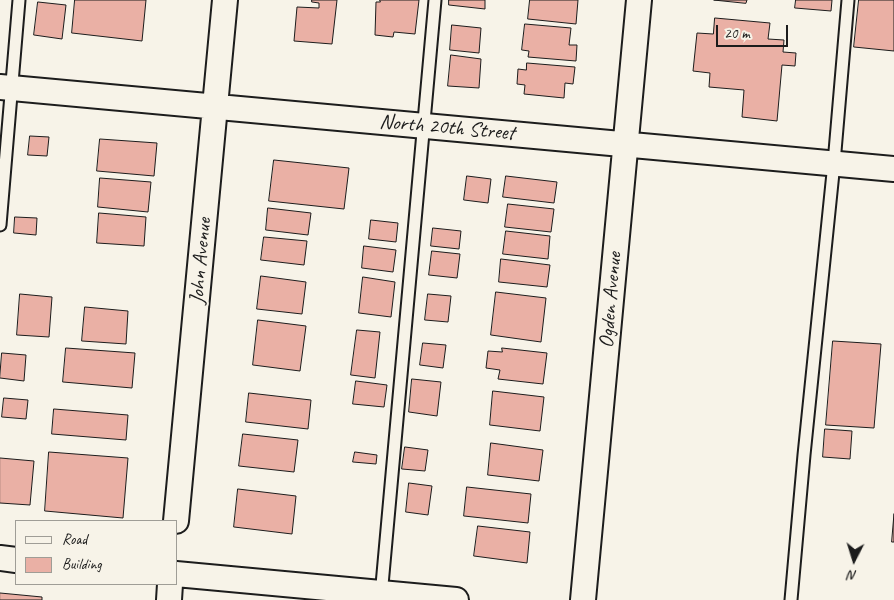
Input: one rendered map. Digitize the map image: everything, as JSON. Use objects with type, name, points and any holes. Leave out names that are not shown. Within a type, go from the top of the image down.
[{"type":"street","name":"John Avenue","points":[[176,520],[225,0]]},
{"type":"street","name":"Ogden Avenue","points":[[582,600],[639,0]]},
{"type":"street","name":"North 20th Street","points":[[6,87],[894,169]]},
{"type":"street","points":[[0,558],[15,560]]},
{"type":"street","points":[[178,574],[380,596],[456,600]]},
{"type":"street","points":[[169,600],[170,585]]},
{"type":"lane","points":[[0,225],[6,87],[19,0]]},
{"type":"lane","points":[[380,596],[435,0]]},
{"type":"lane","points":[[791,600],[834,164],[848,0]]},
{"type":"building","points":[[75,0],[146,0],[142,41],[72,33]]},
{"type":"building","points":[[312,0],[337,0],[332,44],[294,41],[297,7],[319,8],[319,3],[312,2]]},
{"type":"building","points":[[380,0],[419,0],[415,34],[394,32],[393,37],[375,35],[376,2],[380,2]]},
{"type":"building","points":[[449,0],[485,0],[485,9],[449,5]]},
{"type":"building","points":[[530,0],[578,0],[576,24],[528,19]]},
{"type":"building","points":[[714,0],[747,0],[746,3]]},
{"type":"building","points":[[796,0],[832,0],[831,11],[795,8]]},
{"type":"building","points":[[859,0],[894,0],[894,51],[854,47]]},
{"type":"building","points":[[38,2],[66,5],[62,39],[34,35]]},
{"type":"building","points":[[715,18],[770,23],[768,39],[784,40],[783,52],[796,53],[795,66],[782,65],[777,121],[742,117],[744,90],[709,87],[710,73],[693,71],[697,33],[713,34]]},
{"type":"building","points":[[525,24],[571,28],[569,45],[577,45],[576,61],[528,57],[529,51],[522,50]]},
{"type":"building","points":[[452,25],[481,28],[479,53],[450,50]]},
{"type":"building","points":[[451,55],[481,59],[479,88],[448,86]]},
{"type":"building","points":[[527,63],[575,67],[573,84],[565,83],[564,98],[524,94],[525,85],[517,84],[518,69],[526,70]]},
{"type":"building","points":[[30,136],[49,137],[47,156],[28,155]]},
{"type":"building","points":[[100,139],[157,143],[154,176],[97,171]]},
{"type":"building","points":[[274,160],[349,168],[344,209],[269,201]]},
{"type":"building","points":[[467,176],[491,179],[488,203],[464,200]]},
{"type":"building","points":[[506,176],[557,182],[554,203],[503,197]]},
{"type":"building","points":[[100,178],[151,182],[148,212],[98,207]]},
{"type":"building","points":[[508,204],[554,209],[551,232],[505,227]]},
{"type":"building","points":[[268,208],[311,213],[308,235],[266,230]]},
{"type":"building","points":[[99,213],[146,217],[144,246],[97,243]]},
{"type":"building","points":[[15,217],[37,218],[36,235],[14,233]]},
{"type":"building","points":[[371,220],[398,223],[396,242],[369,239]]},
{"type":"building","points":[[433,228],[461,231],[459,249],[431,246]]},
{"type":"building","points":[[506,231],[550,236],[548,259],[503,254]]},
{"type":"building","points":[[264,237],[307,241],[304,265],[261,260]]},
{"type":"building","points":[[364,246],[396,250],[393,272],[362,268]]},
{"type":"building","points":[[432,251],[460,254],[457,278],[429,275]]},
{"type":"building","points":[[501,259],[550,265],[547,287],[499,282]]},
{"type":"building","points":[[261,276],[306,282],[302,314],[257,309]]},
{"type":"building","points":[[363,277],[395,282],[391,317],[359,313]]},
{"type":"building","points":[[496,292],[546,298],[541,342],[491,335]]},
{"type":"building","points":[[20,294],[52,297],[49,337],[17,335]]},
{"type":"building","points":[[428,294],[451,296],[448,322],[425,320]]},
{"type":"building","points":[[85,307],[128,311],[126,344],[82,341]]},
{"type":"building","points":[[258,320],[306,326],[300,371],[253,365]]},
{"type":"building","points":[[357,330],[380,332],[375,378],[351,375]]},
{"type":"building","points":[[833,341],[881,344],[874,428],[826,425]]},
{"type":"building","points":[[423,343],[446,345],[443,368],[420,365]]},
{"type":"building","points":[[66,348],[135,353],[132,388],[63,382]]},
{"type":"building","points":[[502,348],[547,353],[543,384],[498,379],[500,370],[486,368],[488,351],[502,352]]},
{"type":"building","points":[[2,353],[26,355],[24,381],[0,378]]},
{"type":"building","points":[[412,379],[441,382],[437,416],[409,412]]},
{"type":"building","points":[[356,381],[387,385],[384,407],[353,404]]},
{"type":"building","points":[[493,391],[544,397],[540,431],[490,425]]},
{"type":"building","points":[[249,393],[311,400],[308,429],[246,422]]},
{"type":"building","points":[[4,398],[28,400],[26,419],[2,417]]},
{"type":"building","points":[[54,409],[128,415],[126,440],[52,434]]},
{"type":"building","points":[[825,429],[852,431],[850,459],[823,457]]},
{"type":"building","points":[[243,434],[298,440],[294,472],[239,466]]},
{"type":"building","points":[[491,443],[543,450],[539,481],[488,475]]},
{"type":"building","points":[[405,447],[428,450],[425,471],[402,469]]},
{"type":"building","points":[[49,452],[128,458],[123,518],[45,511]]},
{"type":"building","points":[[355,452],[377,455],[376,464],[353,462]]},
{"type":"building","points":[[0,458],[34,461],[30,505],[0,503]]},
{"type":"building","points":[[409,483],[432,486],[428,515],[406,512]]},
{"type":"building","points":[[467,487],[531,494],[528,523],[464,516]]},
{"type":"building","points":[[238,489],[296,496],[292,534],[234,527]]},
{"type":"building","points":[[894,514],[894,542],[892,542]]},
{"type":"building","points":[[478,526],[530,532],[527,563],[474,556]]},
{"type":"building","points":[[0,593],[42,597],[42,600],[0,600]]}]
